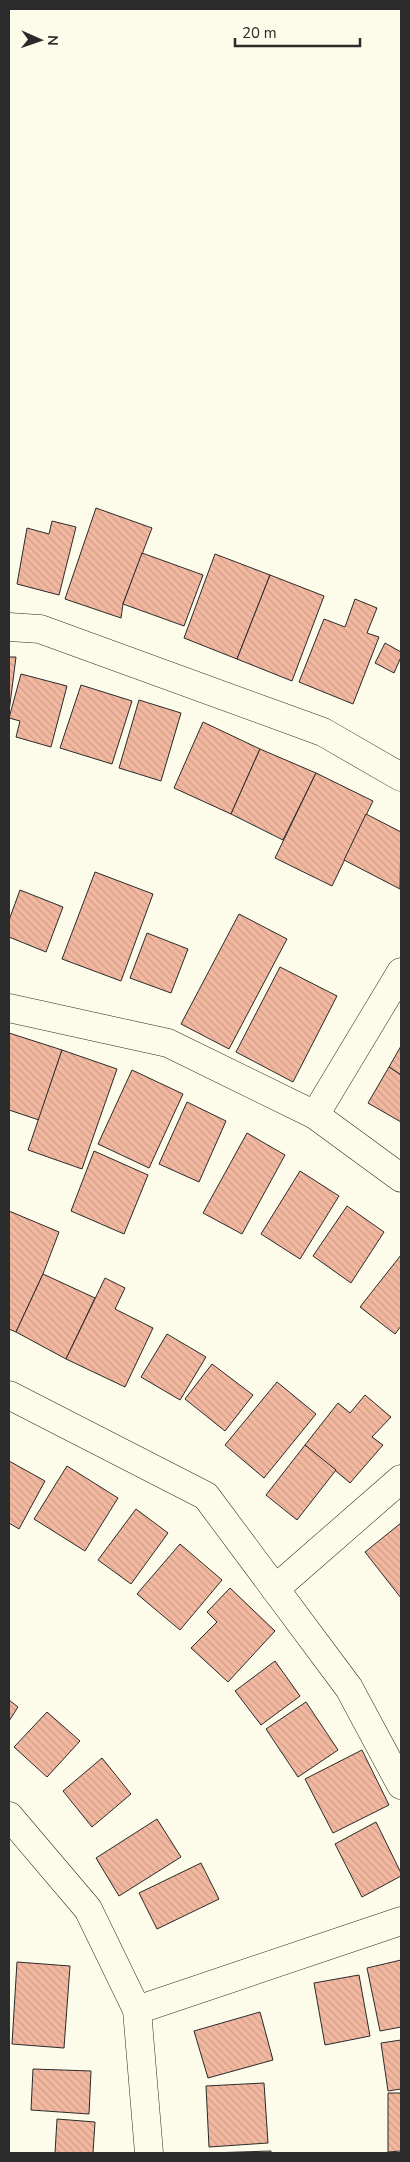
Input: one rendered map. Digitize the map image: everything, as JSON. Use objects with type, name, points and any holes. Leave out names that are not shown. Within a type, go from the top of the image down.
[{"type":"street","points":[[9,627],[40,629],[323,732],[401,777]]},
{"type":"street","points":[[315,1115],[401,972]]},
{"type":"street","points":[[9,1008],[168,1043],[315,1115],[401,1178]]},
{"type":"street","points":[[9,1395],[206,1496],[349,1688],[401,1785]]},
{"type":"street","points":[[275,1589],[401,1479]]},
{"type":"street","points":[[9,1816],[88,1909],[137,2010],[149,2153]]},
{"type":"street","points":[[137,2010],[401,1922]]},
{"type":"building","points":[[96,508],[152,528],[123,604],[121,618],[65,599]]},
{"type":"building","points":[[52,521],[76,527],[59,595],[17,584],[27,528],[49,534]]},
{"type":"building","points":[[142,553],[203,575],[184,626],[123,604]]},
{"type":"building","points":[[215,554],[270,575],[237,659],[184,638]]},
{"type":"building","points":[[270,575],[324,596],[292,681],[237,659]]},
{"type":"building","points":[[355,599],[377,608],[367,633],[379,637],[353,704],[299,682],[324,619],[345,627]]},
{"type":"building","points":[[385,643],[401,652],[401,657],[394,673],[375,663]]},
{"type":"building","points":[[9,657],[16,657],[9,712]]},
{"type":"building","points":[[21,674],[67,686],[51,747],[16,737],[20,721],[9,718]]},
{"type":"building","points":[[81,685],[132,701],[112,764],[60,748]]},
{"type":"building","points":[[139,700],[181,713],[161,781],[119,768]]},
{"type":"building","points":[[203,722],[260,749],[231,814],[174,788]]},
{"type":"building","points":[[260,749],[316,773],[283,840],[231,814]]},
{"type":"building","points":[[316,773],[373,801],[332,886],[275,858]]},
{"type":"building","points":[[366,814],[401,832],[400,889],[344,860]]},
{"type":"building","points":[[95,872],[153,894],[121,981],[62,959]]},
{"type":"building","points":[[20,890],[63,907],[46,952],[9,937],[9,920]]},
{"type":"building","points":[[239,914],[287,939],[229,1049],[181,1024]]},
{"type":"building","points":[[147,933],[188,949],[171,993],[130,978]]},
{"type":"building","points":[[280,967],[337,996],[293,1082],[236,1052]]},
{"type":"building","points":[[9,1033],[62,1050],[39,1120],[9,1110]]},
{"type":"building","points":[[401,1046],[401,1075],[389,1067]]},
{"type":"building","points":[[62,1050],[117,1069],[82,1169],[28,1150]]},
{"type":"building","points":[[389,1067],[401,1075],[401,1122],[368,1103]]},
{"type":"building","points":[[132,1070],[183,1094],[149,1168],[98,1144]]},
{"type":"building","points":[[187,1102],[226,1121],[199,1182],[159,1164]]},
{"type":"building","points":[[247,1133],[285,1155],[242,1234],[203,1213]]},
{"type":"building","points":[[94,1151],[148,1175],[124,1234],[71,1211]]},
{"type":"building","points":[[300,1171],[339,1196],[300,1259],[261,1234]]},
{"type":"building","points":[[347,1206],[384,1232],[351,1283],[313,1256]]},
{"type":"building","points":[[9,1211],[59,1232],[43,1274],[16,1332],[9,1329]]},
{"type":"building","points":[[401,1255],[401,1326],[395,1334],[360,1307]]},
{"type":"building","points":[[43,1274],[95,1298],[66,1359],[16,1332]]},
{"type":"building","points":[[105,1278],[125,1288],[115,1309],[153,1328],[125,1387],[66,1359]]},
{"type":"building","points":[[167,1334],[206,1357],[180,1400],[141,1377]]},
{"type":"building","points":[[212,1364],[253,1395],[225,1431],[185,1399]]},
{"type":"building","points":[[277,1382],[316,1414],[264,1478],[225,1445]]},
{"type":"building","points":[[365,1395],[391,1417],[372,1437],[383,1445],[350,1483],[305,1445],[338,1403],[350,1413]]},
{"type":"building","points":[[305,1445],[336,1470],[297,1520],[266,1495]]},
{"type":"building","points":[[9,1461],[45,1481],[19,1529],[9,1523]]},
{"type":"building","points":[[67,1466],[118,1498],[85,1551],[34,1519]]},
{"type":"building","points":[[136,1509],[168,1533],[131,1584],[98,1560]]},
{"type":"building","points":[[401,1523],[401,1598],[365,1552]]},
{"type":"building","points":[[180,1544],[222,1580],[180,1630],[137,1594]]},
{"type":"building","points":[[230,1588],[275,1631],[228,1682],[191,1648],[217,1622],[207,1612]]},
{"type":"building","points":[[275,1661],[300,1696],[261,1725],[235,1691]]},
{"type":"building","points":[[9,1700],[18,1707],[9,1721]]},
{"type":"building","points":[[306,1702],[338,1750],[298,1777],[266,1729]]},
{"type":"building","points":[[47,1712],[80,1741],[47,1777],[14,1747]]},
{"type":"building","points":[[362,1750],[389,1805],[333,1833],[305,1779]]},
{"type":"building","points":[[102,1758],[131,1794],[92,1827],[63,1791]]},
{"type":"building","points":[[157,1819],[181,1857],[119,1896],[96,1858]]},
{"type":"building","points":[[376,1822],[401,1876],[362,1897],[335,1844]]},
{"type":"building","points":[[201,1863],[219,1899],[157,1929],[139,1893]]},
{"type":"building","points":[[401,1960],[401,2027],[380,2031],[367,1968]]},
{"type":"building","points":[[17,1962],[70,1966],[64,2048],[12,2044]]},
{"type":"building","points":[[359,1975],[370,2036],[325,2045],[314,1983]]},
{"type":"building","points":[[260,2012],[273,2060],[208,2078],[194,2031]]},
{"type":"building","points":[[401,2040],[401,2089],[388,2091],[381,2043]]},
{"type":"building","points":[[33,2069],[91,2071],[89,2114],[31,2110]]},
{"type":"building","points":[[264,2083],[268,2143],[209,2147],[206,2086]]},
{"type":"building","points":[[388,2093],[401,2093],[401,2151],[388,2152]]},
{"type":"building","points":[[57,2119],[95,2122],[93,2153],[55,2153]]},
{"type":"building","points":[[271,2151],[271,2153],[210,2153]]}]
